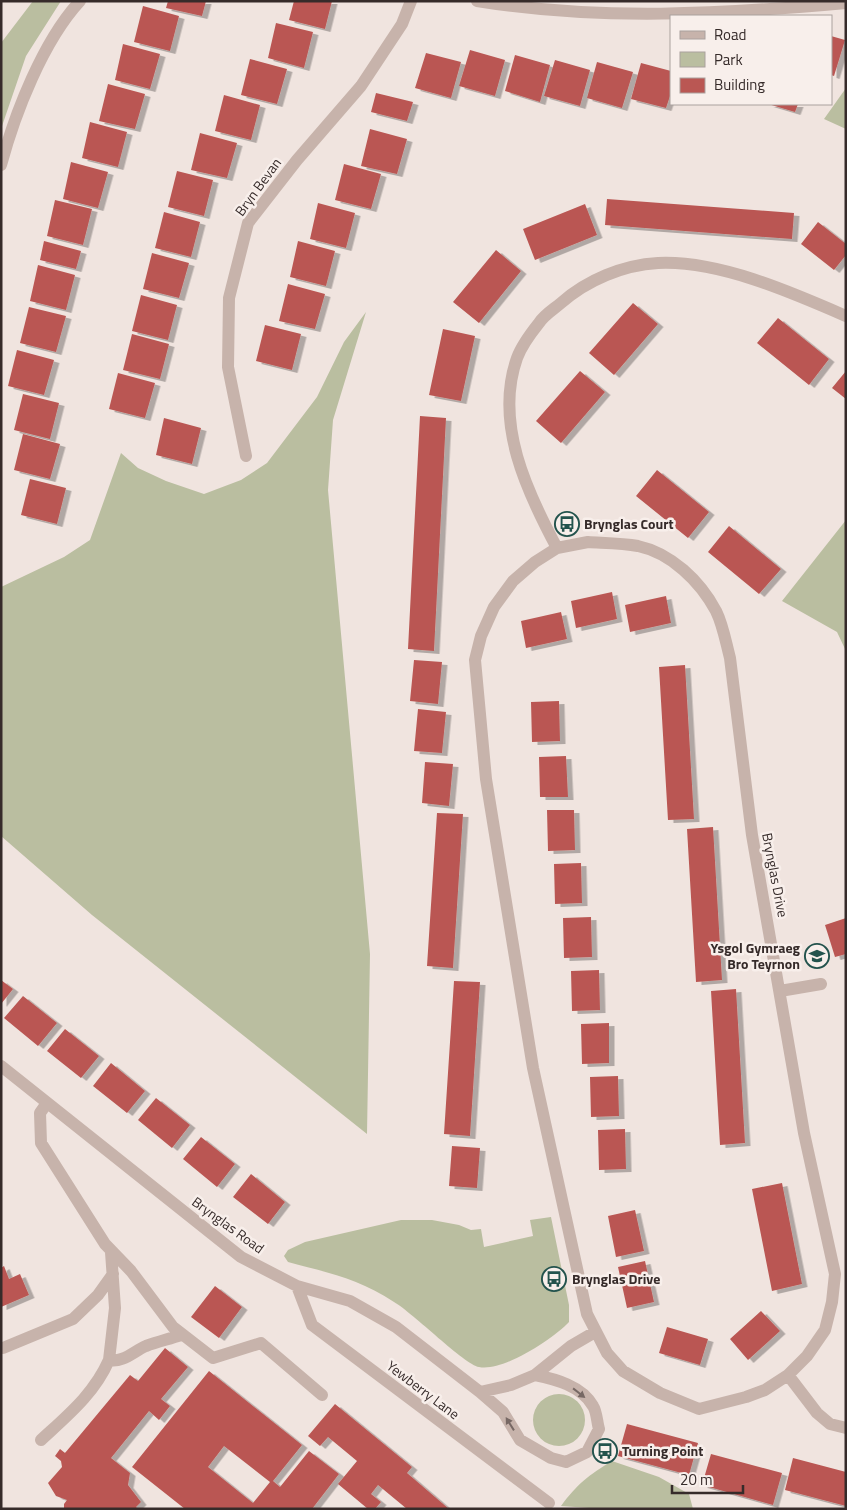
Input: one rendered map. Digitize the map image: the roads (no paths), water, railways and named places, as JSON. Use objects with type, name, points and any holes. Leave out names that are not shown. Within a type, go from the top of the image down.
[{"type":"street","points":[[1,165],[40,60],[80,1]]},
{"type":"street","name":"Bryn Bevan","points":[[246,456],[228,367],[229,298],[248,224],[296,160],[360,86],[402,24],[411,1]]},
{"type":"street","points":[[477,1],[551,11],[661,15],[764,10],[846,2]]},
{"type":"street","points":[[557,548],[537,511],[511,437],[508,396],[517,357],[540,321],[572,293],[613,272],[658,263],[697,266],[735,272],[806,298],[846,316]]},
{"type":"street","name":"Brynglas Drive","points":[[588,542],[639,546],[683,568],[716,611],[730,658],[752,835],[804,1133],[835,1274],[832,1302],[825,1330],[808,1356],[788,1376],[765,1390],[699,1409],[660,1393],[622,1371],[607,1354],[586,1314],[533,1068],[486,779],[475,660],[480,636],[494,607],[512,581],[535,562],[557,548],[588,542]]},
{"type":"street","points":[[780,991],[821,984]]},
{"type":"street","name":"Brynglas Road","points":[[1,1066],[241,1257],[297,1286],[350,1301],[396,1327],[503,1412],[520,1440],[551,1458],[566,1462],[587,1452],[599,1430],[593,1406],[581,1393],[558,1380],[535,1375]]},
{"type":"street","points":[[47,1103],[40,1114],[41,1143],[111,1252],[131,1271],[181,1335],[213,1358],[261,1343],[322,1395]]},
{"type":"street","points":[[41,1440],[81,1404],[102,1376],[109,1360],[114,1308],[111,1252]]},
{"type":"street","points":[[3,1348],[73,1319],[98,1295],[113,1274]]},
{"type":"street","name":"Yewberry Lane","points":[[297,1286],[312,1325],[549,1503]]},
{"type":"street","points":[[480,1392],[511,1385],[535,1375],[571,1346],[595,1332]]},
{"type":"street","points":[[109,1360],[115,1361],[124,1358],[146,1346],[181,1335]]},
{"type":"street","points":[[788,1376],[817,1413],[830,1424],[846,1428]]},
{"type":"place","name":"Brynglas Court","points":[[567,524]]},
{"type":"place","name":"Ysgol Gymraeg Bro Teyrnon","points":[[817,956]]},
{"type":"place","name":"Brynglas Drive","points":[[554,1279]]},
{"type":"place","name":"Turning Point","points":[[605,1451]]}]
